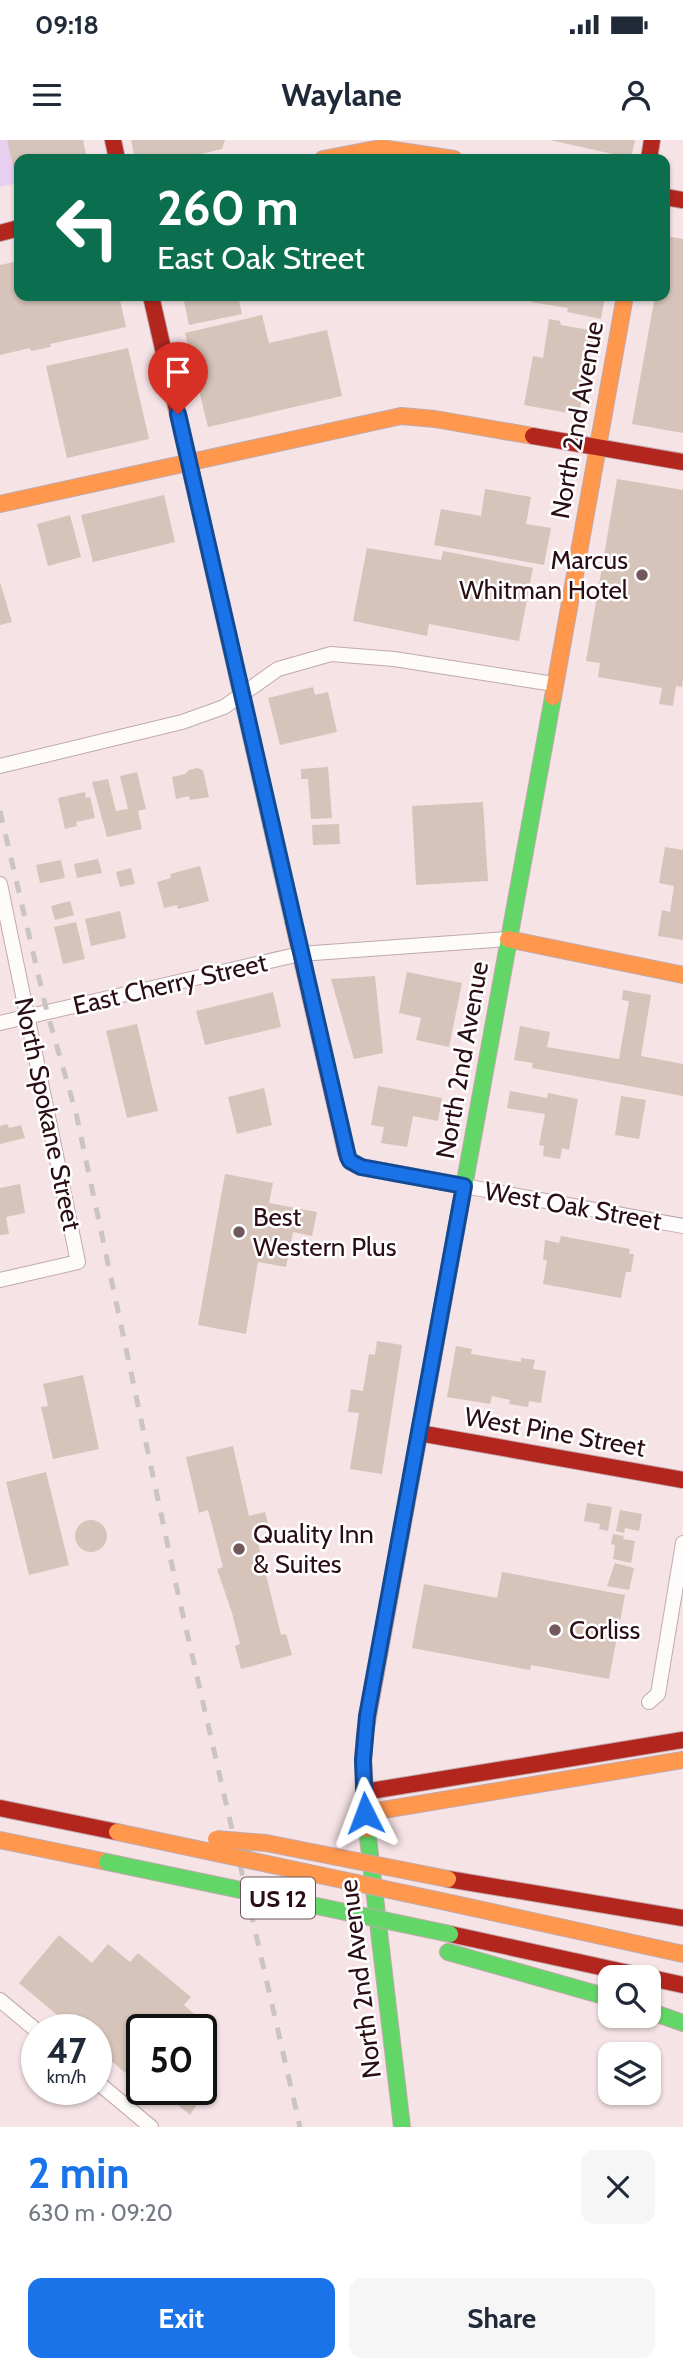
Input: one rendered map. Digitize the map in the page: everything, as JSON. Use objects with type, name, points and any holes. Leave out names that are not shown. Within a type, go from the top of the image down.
[{"type":"main road","points":[[349,154],[381,148],[421,154]]},
{"type":"main road","points":[[152,301],[346,1152],[350,1161],[361,1167],[464,1186]]},
{"type":"main road","name":"North 2nd Avenue","points":[[402,2127],[365,1813],[363,1760],[367,1716],[624,301]]},
{"type":"main road","points":[[0,504],[401,416],[435,419],[683,462]]},
{"type":"main road","points":[[508,939],[683,975]]},
{"type":"main road","name":"West Pine Street","points":[[419,1433],[683,1480]]},
{"type":"main road","points":[[364,1792],[683,1740]]},
{"type":"main road","points":[[365,1813],[683,1760]]},
{"type":"main road","name":"US 12","points":[[0,1808],[683,1954]]},
{"type":"main road","points":[[117,1832],[266,1843],[448,1880],[683,1918]]},
{"type":"main road","name":"US 12","points":[[0,1840],[683,1985]]},
{"type":"main road","points":[[292,1901],[447,1952],[598,1994]]},
{"type":"main road","points":[[661,2015],[683,2023]]},
{"type":"street","points":[[0,765],[182,723],[223,707],[278,669],[331,654],[394,659],[554,684]]},
{"type":"street","name":"North Spokane Street","points":[[0,884],[78,1262],[0,1280]]},
{"type":"street","name":"East Cherry Street","points":[[0,1023],[300,954],[508,939]]},
{"type":"street","name":"West Oak Street","points":[[464,1186],[683,1226]]},
{"type":"street","points":[[649,1702],[658,1694],[683,1543]]},
{"type":"street","points":[[0,2000],[21,2018]]},
{"type":"street","points":[[112,2094],[151,2127]]},
{"type":"shaded area","points":[[0,140],[7,140],[14,170],[14,184],[0,187]]},
{"type":"building","points":[[7,140],[83,140],[86,154],[14,154],[14,170]]},
{"type":"building","points":[[131,140],[225,140],[222,149],[201,154],[134,154]]},
{"type":"building","points":[[550,140],[635,140],[630,154],[613,154]]},
{"type":"building","points":[[670,237],[683,239],[683,433],[632,424],[654,301],[670,301]]},
{"type":"building","points":[[14,262],[14,301],[120,301],[126,327],[50,344],[51,347],[31,351],[30,348],[0,355],[0,265]]},
{"type":"building","points":[[184,301],[239,301],[242,314],[189,325]]},
{"type":"building","points":[[604,301],[601,319],[567,312],[568,308],[531,302]]},
{"type":"building","points":[[262,315],[269,343],[327,330],[342,396],[208,427],[185,333]]},
{"type":"building","points":[[549,319],[560,321],[561,325],[595,331],[579,415],[524,405],[533,356],[543,358]]},
{"type":"building","points":[[128,348],[149,439],[67,458],[46,366]]},
{"type":"building","name":"Marcus Whitman Hotel","points":[[617,479],[683,490],[683,679],[682,687],[676,686],[673,706],[659,704],[662,688],[598,677],[600,663],[586,661]]},
{"type":"building","points":[[485,489],[531,497],[526,524],[551,528],[544,565],[434,545],[441,509],[481,516]]},
{"type":"building","points":[[164,495],[175,542],[93,562],[81,515]]},
{"type":"building","points":[[70,515],[81,557],[48,566],[37,524]]},
{"type":"building","points":[[367,548],[441,560],[443,551],[533,568],[519,641],[429,624],[427,636],[353,621]]},
{"type":"building","points":[[0,582],[12,622],[0,625]]},
{"type":"building","points":[[313,687],[315,695],[328,692],[337,732],[280,745],[268,698]]},
{"type":"building","points":[[328,767],[332,818],[311,819],[308,779],[301,779],[301,769]]},
{"type":"building","points":[[197,768],[203,770],[209,797],[190,800],[189,796],[176,799],[172,777]]},
{"type":"building","points":[[137,772],[146,809],[138,811],[142,829],[107,837],[92,782],[108,779],[116,811],[128,809],[120,776]]},
{"type":"building","points":[[85,792],[86,798],[90,797],[95,818],[76,822],[77,826],[65,829],[58,798]]},
{"type":"building","points":[[483,802],[488,881],[416,885],[412,806]]},
{"type":"building","points":[[339,824],[340,844],[313,845],[312,825]]},
{"type":"building","points":[[665,847],[683,850],[683,940],[658,936],[662,910],[670,912],[674,886],[659,883]]},
{"type":"building","points":[[98,859],[102,873],[77,878],[74,864]]},
{"type":"building","points":[[61,860],[65,878],[40,883],[36,865]]},
{"type":"building","points":[[200,866],[209,901],[178,909],[177,905],[164,908],[157,882],[171,878],[170,874]]},
{"type":"building","points":[[131,868],[135,884],[120,887],[116,872]]},
{"type":"building","points":[[70,901],[74,915],[55,920],[51,906]]},
{"type":"building","points":[[120,911],[126,938],[91,946],[85,919]]},
{"type":"building","points":[[76,922],[85,959],[63,964],[54,927]]},
{"type":"building","points":[[407,972],[462,983],[449,1047],[416,1040],[421,1018],[399,1013]]},
{"type":"building","points":[[375,976],[383,1053],[354,1059],[331,979]]},
{"type":"building","points":[[623,990],[651,995],[641,1056],[683,1064],[683,1096],[532,1068],[533,1063],[514,1060],[520,1026],[550,1032],[547,1047],[619,1059],[629,1001],[622,1000]]},
{"type":"building","points":[[273,992],[281,1027],[205,1045],[196,1011]]},
{"type":"building","points":[[137,1024],[158,1111],[127,1118],[106,1031]]},
{"type":"building","points":[[378,1086],[442,1098],[438,1121],[413,1116],[407,1147],[381,1143],[384,1127],[371,1125]]},
{"type":"building","points":[[264,1088],[272,1125],[237,1134],[228,1097]]},
{"type":"building","points":[[510,1091],[547,1098],[548,1093],[578,1099],[569,1150],[562,1148],[560,1159],[543,1156],[544,1146],[539,1145],[545,1114],[507,1108]]},
{"type":"building","points":[[621,1096],[646,1100],[639,1139],[615,1135]]},
{"type":"building","points":[[7,1124],[9,1128],[21,1125],[25,1138],[0,1144],[0,1126]]},
{"type":"building","name":"Best Western Plus","points":[[225,1174],[273,1183],[269,1203],[317,1212],[312,1236],[293,1232],[286,1267],[258,1262],[246,1334],[198,1325]]},
{"type":"building","points":[[20,1184],[25,1213],[6,1217],[9,1234],[0,1235],[0,1188]]},
{"type":"building","points":[[561,1236],[630,1249],[629,1254],[634,1254],[631,1272],[626,1272],[621,1298],[543,1284],[547,1260],[543,1260],[545,1240],[559,1243]]},
{"type":"building","points":[[377,1341],[402,1345],[382,1474],[350,1469],[359,1413],[348,1412],[351,1389],[363,1391],[369,1354],[375,1355]]},
{"type":"building","points":[[456,1346],[472,1349],[471,1354],[521,1362],[521,1358],[535,1360],[533,1369],[546,1371],[541,1403],[529,1401],[528,1407],[509,1404],[510,1400],[492,1396],[490,1404],[447,1397]]},
{"type":"building","points":[[83,1375],[99,1449],[53,1459],[41,1407],[48,1406],[43,1384]]},
{"type":"building","points":[[233,1446],[249,1516],[265,1512],[269,1528],[255,1531],[281,1635],[286,1634],[292,1655],[241,1669],[235,1646],[240,1644],[217,1569],[223,1567],[208,1510],[199,1513],[186,1457]]},
{"type":"building","points":[[46,1472],[69,1565],[29,1575],[6,1482]]},
{"type":"building","points":[[587,1503],[612,1507],[608,1531],[599,1529],[600,1524],[584,1521]]},
{"type":"building","points":[[620,1510],[642,1514],[639,1531],[625,1528],[624,1533],[616,1531]]},
{"type":"building","points":[[91,1520],[103,1524],[107,1536],[103,1548],[91,1552],[79,1548],[75,1536],[79,1524]]},
{"type":"building","points":[[613,1534],[635,1541],[631,1563],[613,1559]]},
{"type":"building","points":[[615,1563],[634,1568],[629,1590],[607,1586]]},
{"type":"building","name":"Corliss","points":[[502,1572],[625,1595],[609,1679],[531,1665],[530,1670],[412,1648],[424,1584],[497,1598]]},
{"type":"building","points":[[59,1935],[92,1963],[108,1944],[130,1962],[138,1953],[191,1997],[184,2005],[194,2014],[126,2014],[126,2073],[112,2062],[112,2014],[56,2014],[19,1983]]},
{"type":"building","points":[[178,2105],[197,2105],[190,2115]]},
{"type":"railway","points":[[0,811],[47,1012],[76,1113],[177,1589],[300,2127]]},
{"type":"traffic: fast","points":[[226,626],[293,921]]},
{"type":"traffic: fast","points":[[444,1297],[553,697]]},
{"type":"traffic: fast","points":[[367,1829],[402,2127]]},
{"type":"traffic: fast","points":[[107,1862],[450,1934]]},
{"type":"traffic: fast","points":[[448,1952],[598,1994]]},
{"type":"traffic: fast","points":[[661,2015],[683,2023]]},
{"type":"traffic: slow","points":[[349,154],[381,148],[421,154]]},
{"type":"traffic: slow","points":[[553,697],[624,301]]},
{"type":"traffic: slow","points":[[0,504],[401,416],[435,419],[533,436]]},
{"type":"traffic: slow","points":[[508,939],[683,975]]},
{"type":"traffic: slow","points":[[367,1829],[363,1760],[365,1733],[444,1297]]},
{"type":"traffic: slow","points":[[365,1813],[683,1760]]},
{"type":"traffic: slow","points":[[117,1832],[446,1902]]},
{"type":"traffic: slow","points":[[216,1839],[266,1843],[448,1879]]},
{"type":"traffic: slow","points":[[0,1840],[107,1862]]},
{"type":"traffic: slow","points":[[446,1902],[683,1954]]},
{"type":"traffic: jam","points":[[113,140],[116,154]]},
{"type":"traffic: jam","points":[[650,154],[652,140]]},
{"type":"traffic: jam","points":[[670,198],[683,200]]},
{"type":"traffic: jam","points":[[0,233],[14,229]]},
{"type":"traffic: jam","points":[[152,301],[226,626]]},
{"type":"traffic: jam","points":[[533,436],[683,462]]},
{"type":"traffic: jam","points":[[293,921],[350,1161],[361,1167],[464,1186]]},
{"type":"traffic: jam","points":[[419,1433],[683,1480]]},
{"type":"traffic: jam","points":[[364,1792],[683,1740]]},
{"type":"traffic: jam","points":[[0,1808],[117,1832]]},
{"type":"traffic: jam","points":[[448,1879],[683,1918]]},
{"type":"traffic: jam","points":[[450,1934],[683,1985]]},
{"type":"place","name":"Marcus Whitman Hotel","points":[[642,575]]},
{"type":"place","name":"Best Western Plus","points":[[239,1232]]},
{"type":"place","name":"Quality Inn & Suites","points":[[239,1549]]},
{"type":"place","name":"Corliss","points":[[555,1630]]},
{"type":"route","points":[[178,414],[346,1152],[350,1161],[361,1167],[464,1186],[367,1716],[363,1760],[365,1813]]}]
